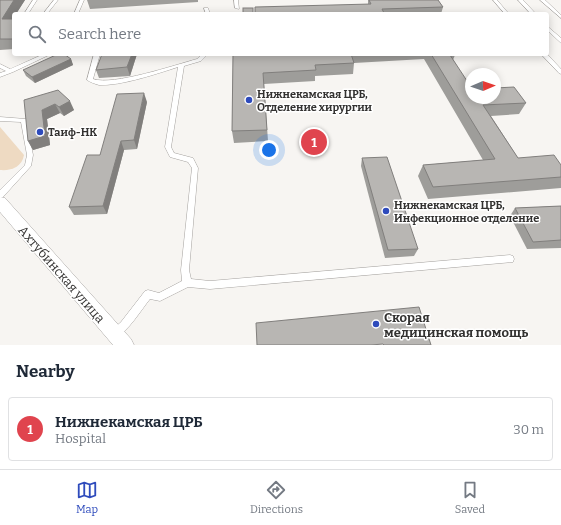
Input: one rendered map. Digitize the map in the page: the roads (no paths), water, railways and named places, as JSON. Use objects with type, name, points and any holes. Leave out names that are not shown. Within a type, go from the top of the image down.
[{"type":"street","name":"Ахтубинская улица","points":[[0,202],[125,345]]},
{"type":"lane","points":[[27,12],[35,0]]},
{"type":"lane","points":[[47,12],[56,0]]},
{"type":"lane","points":[[77,12],[82,0]]},
{"type":"lane","points":[[236,0],[237,8]]},
{"type":"lane","points":[[494,0],[505,12]]},
{"type":"lane","points":[[520,0],[532,12]]},
{"type":"lane","points":[[542,0],[561,17]]},
{"type":"lane","points":[[549,29],[561,41]]},
{"type":"lane","points":[[0,75],[44,56]]},
{"type":"lane","points":[[96,56],[90,80],[98,83],[134,78],[181,66],[199,60],[203,56]]},
{"type":"lane","points":[[546,56],[561,71]]},
{"type":"lane","points":[[0,66],[11,71]]},
{"type":"lane","points":[[181,66],[168,147],[172,155],[192,160],[195,168],[185,270],[187,283]]},
{"type":"lane","points":[[0,119],[24,120],[30,154],[28,166],[0,195]]},
{"type":"lane","points":[[114,333],[124,325],[148,294],[160,297],[187,283],[210,285],[510,259]]},
{"type":"place","name":"Нижнекамская ЦРБ, Отделение хирургии","points":[[249,100]]},
{"type":"place","name":"Таиф-НК","points":[[40,132]]},
{"type":"place","name":"Нижнекамская ЦРБ","points":[[314,142]]},
{"type":"place","name":"Нижнекамская ЦРБ, Инфекционное отделение","points":[[386,211]]},
{"type":"place","name":"Скорая медицинская помощь","points":[[376,324]]}]
